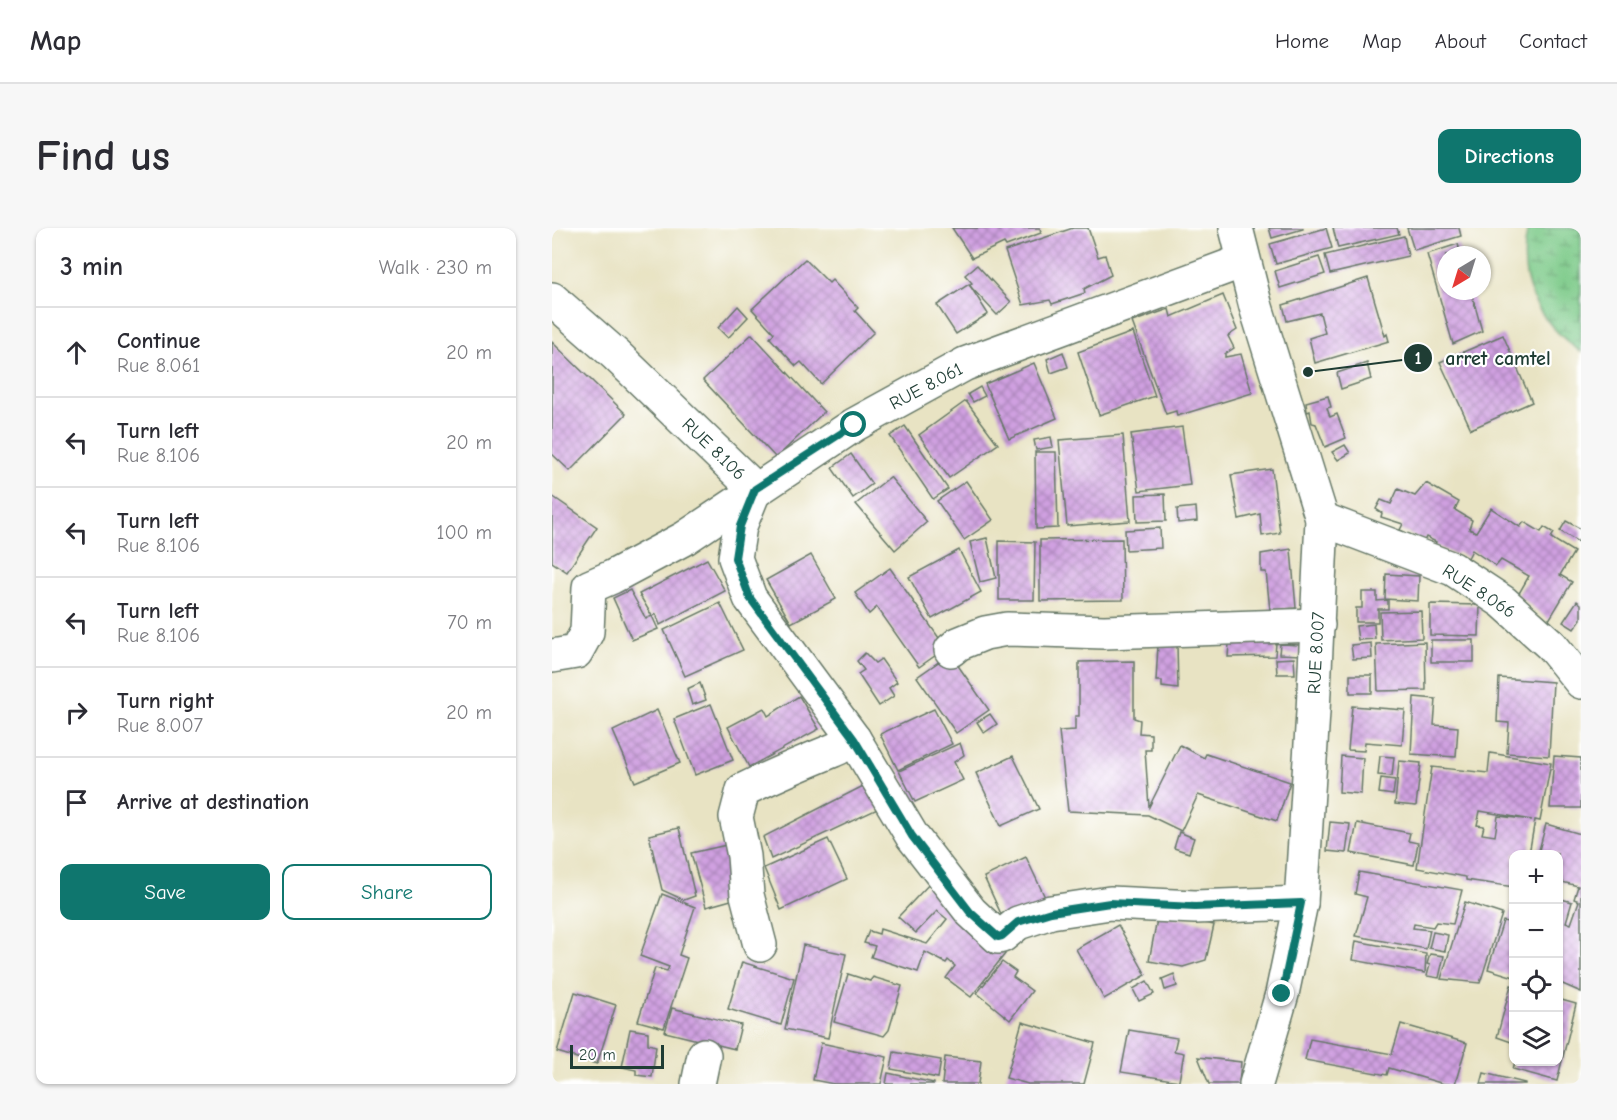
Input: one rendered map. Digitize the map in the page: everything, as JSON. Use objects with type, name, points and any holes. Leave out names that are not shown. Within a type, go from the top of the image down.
[{"type":"street","name":"RUE 8.007","points":[[1236,228],[1243,261],[1322,519],[1301,903],[1282,994],[1256,1084]]},
{"type":"street","name":"RUE 8.061","points":[[552,656],[576,652],[587,632],[589,587],[685,538],[755,489],[854,425],[965,364],[1243,261]]},
{"type":"street","name":"RUE 8.106","points":[[552,299],[616,355],[755,489],[740,526],[735,558],[750,598],[854,739],[912,836],[970,912],[998,937],[1018,922],[1051,912],[1110,903],[1195,907],[1301,903]]},
{"type":"street","name":"RUE 8.066","points":[[1322,519],[1453,569],[1503,602],[1551,645],[1581,682]]},
{"type":"street","points":[[951,650],[958,644],[985,633],[1007,629],[1104,632],[1318,625]]},
{"type":"street","points":[[760,945],[747,895],[744,856],[736,817],[743,790],[795,764],[838,749],[844,742],[854,739]]},
{"type":"green space","points":[[1528,228],[1581,228],[1581,352],[1553,327],[1534,299],[1525,266]]},
{"type":"building","points":[[952,228],[998,228],[999,230],[1040,228],[1041,233],[1006,246],[1004,243],[972,258]]},
{"type":"building","points":[[1073,228],[1088,228],[1098,257],[1105,255],[1111,275],[1084,289],[1085,293],[1052,304],[1050,300],[1023,305],[1005,251]]},
{"type":"building","points":[[1269,228],[1303,228],[1303,229],[1272,238]]},
{"type":"building","points":[[1326,228],[1332,248],[1276,264],[1270,244]]},
{"type":"building","points":[[1333,228],[1397,228],[1399,234],[1338,248]]},
{"type":"building","points":[[1407,228],[1459,228],[1461,236],[1414,250]]},
{"type":"building","points":[[1404,236],[1408,256],[1330,274],[1325,255]]},
{"type":"building","points":[[1437,251],[1437,289],[1427,254]]},
{"type":"building","points":[[1319,257],[1325,274],[1280,288],[1275,271]]},
{"type":"building","points":[[805,259],[829,283],[832,280],[858,308],[855,311],[874,332],[821,384],[801,362],[796,366],[770,338],[774,333],[752,309]]},
{"type":"building","points":[[977,265],[1011,302],[997,315],[969,285],[972,283],[965,275]]},
{"type":"building","points":[[1368,278],[1385,336],[1387,334],[1389,341],[1315,363],[1309,338],[1325,333],[1320,313],[1287,321],[1283,305]]},
{"type":"building","points":[[969,284],[988,314],[956,334],[937,305]]},
{"type":"building","points":[[1223,295],[1237,330],[1228,336],[1234,348],[1225,354],[1225,357],[1241,354],[1252,393],[1177,416],[1176,411],[1166,414],[1132,322],[1169,309],[1171,317]]},
{"type":"building","points":[[1440,300],[1473,300],[1482,331],[1453,344]]},
{"type":"building","points":[[738,306],[748,317],[728,338],[718,328]]},
{"type":"building","points":[[1133,332],[1155,396],[1099,415],[1078,352]]},
{"type":"building","points":[[752,334],[824,412],[776,458],[703,380]]},
{"type":"building","points":[[1503,335],[1532,402],[1471,429],[1440,362]]},
{"type":"building","points":[[552,342],[626,414],[570,471],[552,454]]},
{"type":"building","points":[[1063,352],[1068,367],[1051,373],[1047,359]]},
{"type":"building","points":[[1034,363],[1057,418],[1009,439],[985,384]]},
{"type":"building","points":[[1367,363],[1371,379],[1341,389],[1337,373]]},
{"type":"building","points":[[980,387],[985,396],[973,402],[968,394]]},
{"type":"building","points":[[1328,396],[1331,407],[1327,408],[1330,417],[1337,414],[1346,438],[1325,447],[1316,424],[1312,423],[1310,411],[1307,412],[1306,402]]},
{"type":"building","points":[[966,401],[998,444],[949,478],[919,435]]},
{"type":"building","points":[[905,426],[948,489],[933,499],[890,436]]},
{"type":"building","points":[[1182,427],[1190,485],[1139,491],[1131,434]]},
{"type":"building","points":[[1123,435],[1130,521],[1067,526],[1059,440]]},
{"type":"building","points":[[1051,437],[1053,447],[1036,450],[1034,440]]},
{"type":"building","points":[[1345,445],[1350,453],[1338,460],[1332,452]]},
{"type":"building","points":[[1035,452],[1056,452],[1058,528],[1036,529]]},
{"type":"building","points":[[851,454],[872,484],[853,498],[832,468]]},
{"type":"building","points":[[1272,469],[1280,533],[1262,536],[1260,514],[1239,519],[1231,475]]},
{"type":"building","points":[[890,477],[927,522],[895,550],[856,504]]},
{"type":"building","points":[[966,481],[993,520],[964,540],[937,501]]},
{"type":"building","points":[[1426,483],[1459,502],[1455,510],[1472,520],[1469,529],[1476,532],[1491,508],[1520,527],[1524,522],[1541,532],[1544,527],[1554,533],[1551,538],[1574,552],[1560,575],[1572,582],[1549,620],[1518,595],[1529,576],[1501,560],[1496,566],[1472,550],[1468,558],[1457,552],[1455,555],[1435,545],[1436,542],[1426,537],[1424,541],[1400,530],[1403,524],[1381,517],[1382,513],[1376,509],[1381,500],[1391,504],[1398,489],[1415,496]]},
{"type":"building","points":[[1165,494],[1166,521],[1137,522],[1136,495]]},
{"type":"building","points":[[552,496],[597,527],[567,572],[552,562]]},
{"type":"building","points":[[1196,507],[1197,521],[1178,523],[1177,509]]},
{"type":"building","points":[[1566,521],[1581,529],[1578,542],[1560,531]]},
{"type":"building","points":[[1160,528],[1161,548],[1126,550],[1125,530]]},
{"type":"building","points":[[987,538],[996,578],[980,582],[970,542]]},
{"type":"building","points":[[1122,539],[1123,600],[1040,601],[1040,540]]},
{"type":"building","points":[[999,541],[1035,542],[1034,600],[999,600]]},
{"type":"building","points":[[1291,549],[1296,608],[1270,610],[1266,572],[1261,572],[1261,554]]},
{"type":"building","points":[[959,550],[981,592],[932,619],[909,577]]},
{"type":"building","points":[[811,555],[836,599],[791,623],[766,580]]},
{"type":"building","points":[[707,559],[725,591],[660,625],[656,614],[652,616],[639,594]]},
{"type":"building","points":[[890,568],[946,648],[919,667],[877,607],[869,614],[855,593]]},
{"type":"building","points":[[1386,574],[1419,576],[1418,601],[1385,599]]},
{"type":"building","points":[[630,590],[646,619],[652,616],[658,629],[632,640],[613,598]]},
{"type":"building","points":[[1362,592],[1377,592],[1377,601],[1388,600],[1388,609],[1378,609],[1378,622],[1356,622],[1356,608],[1362,608]]},
{"type":"building","points":[[1577,601],[1581,604],[1581,619],[1574,629],[1563,622]]},
{"type":"building","points":[[720,603],[743,650],[685,676],[664,630]]},
{"type":"building","points":[[1430,604],[1480,605],[1479,636],[1430,635]]},
{"type":"building","points":[[1421,611],[1422,638],[1381,640],[1380,612]]},
{"type":"building","points":[[1374,624],[1375,639],[1358,640],[1356,626]]},
{"type":"building","points":[[1431,640],[1474,640],[1474,662],[1431,662]]},
{"type":"building","points":[[1425,642],[1426,690],[1378,691],[1376,644]]},
{"type":"building","points":[[1276,643],[1275,656],[1228,657],[1229,644]]},
{"type":"building","points":[[1371,643],[1372,658],[1353,659],[1351,645]]},
{"type":"building","points":[[1177,644],[1178,689],[1162,687],[1162,681],[1156,681],[1158,645]]},
{"type":"building","points":[[1280,644],[1299,645],[1300,655],[1279,654]]},
{"type":"building","points":[[865,653],[875,663],[881,659],[897,682],[889,688],[894,696],[879,706],[858,674],[864,670],[857,661]]},
{"type":"building","points":[[950,654],[989,710],[956,733],[917,677]]},
{"type":"building","points":[[1294,658],[1295,674],[1277,674],[1276,659]]},
{"type":"building","points":[[1134,661],[1134,718],[1140,720],[1139,733],[1151,734],[1151,750],[1145,750],[1149,807],[1180,745],[1204,758],[1206,754],[1290,782],[1277,821],[1198,795],[1181,831],[1148,815],[1068,811],[1059,731],[1075,730],[1075,716],[1079,716],[1079,662]]},
{"type":"building","points":[[1350,675],[1372,675],[1372,693],[1350,693]]},
{"type":"building","points":[[1499,678],[1553,682],[1549,756],[1507,753],[1509,723],[1497,722]]},
{"type":"building","points":[[700,683],[706,700],[692,705],[687,689]]},
{"type":"building","points":[[799,696],[819,729],[749,767],[728,727],[764,708],[768,716]]},
{"type":"building","points":[[1414,697],[1436,699],[1434,725],[1458,727],[1456,757],[1411,754]]},
{"type":"building","points":[[711,704],[733,760],[695,775],[674,719]]},
{"type":"building","points":[[1352,706],[1405,710],[1402,745],[1365,742],[1364,751],[1348,750]]},
{"type":"building","points":[[934,709],[952,744],[898,770],[880,734]]},
{"type":"building","points":[[657,710],[680,763],[635,782],[613,731]]},
{"type":"building","points":[[990,714],[997,724],[984,733],[977,722]]},
{"type":"building","points":[[960,743],[964,755],[954,762],[963,780],[915,802],[899,771]]},
{"type":"building","points":[[1490,753],[1551,763],[1540,821],[1535,820],[1530,850],[1509,850],[1509,886],[1466,880],[1466,877],[1417,868],[1432,767],[1488,773]],"holes":[[[1480,811],[1532,820],[1498,816],[1495,836],[1482,834],[1484,826],[1477,825]]]},
{"type":"building","points":[[1013,756],[1039,809],[1001,826],[976,773]]},
{"type":"building","points":[[1341,756],[1363,758],[1361,794],[1339,792]]},
{"type":"building","points":[[1380,756],[1394,757],[1392,776],[1378,775]]},
{"type":"building","points":[[1554,756],[1581,758],[1581,808],[1550,808]]},
{"type":"building","points":[[1399,761],[1421,763],[1416,806],[1395,804]]},
{"type":"building","points":[[1381,778],[1395,780],[1393,795],[1379,793]]},
{"type":"building","points":[[871,782],[884,806],[771,859],[763,837]]},
{"type":"building","points":[[1330,822],[1350,824],[1346,853],[1327,851]]},
{"type":"building","points":[[1357,823],[1410,833],[1408,841],[1418,843],[1414,865],[1351,853]]},
{"type":"building","points":[[1546,824],[1581,834],[1581,992],[1563,984],[1563,899],[1572,902],[1566,922],[1571,924],[1579,901],[1574,899],[1578,886],[1563,882],[1563,850],[1539,850]]},
{"type":"building","points":[[679,828],[695,896],[684,900],[662,890],[649,835]]},
{"type":"building","points":[[1179,832],[1194,838],[1189,853],[1174,848]]},
{"type":"building","points":[[828,839],[847,879],[781,910],[764,868]]},
{"type":"building","points":[[731,844],[749,895],[706,907],[691,853]]},
{"type":"building","points":[[1026,857],[1051,910],[1008,929],[984,877]]},
{"type":"building","points":[[1359,872],[1462,890],[1453,924],[1436,922],[1433,927],[1414,924],[1413,928],[1430,930],[1426,949],[1356,936],[1367,897],[1355,894]]},
{"type":"building","points":[[932,881],[975,927],[1005,954],[971,997],[946,978],[955,966],[948,960],[946,963],[925,952],[918,972],[871,957],[875,946],[864,943],[869,931],[879,934],[880,929],[927,944],[947,919],[937,911],[916,933],[898,917]]},
{"type":"building","points":[[662,894],[695,907],[679,955],[687,958],[664,1028],[638,1021],[655,968],[667,971],[669,967],[640,956]]},
{"type":"building","points":[[1465,902],[1502,914],[1480,983],[1441,979]]},
{"type":"building","points":[[1158,914],[1214,925],[1206,960],[1183,967],[1149,961]]},
{"type":"building","points":[[1509,919],[1509,975],[1488,969],[1503,921],[1508,922]]},
{"type":"building","points":[[1118,925],[1146,975],[1104,999],[1076,949]]},
{"type":"building","points":[[1433,932],[1448,935],[1445,951],[1429,948]]},
{"type":"building","points":[[1356,941],[1426,954],[1425,973],[1353,960]]},
{"type":"building","points":[[803,945],[846,954],[828,1038],[785,1029]]},
{"type":"building","points":[[1430,954],[1444,956],[1439,978],[1427,976]]},
{"type":"building","points":[[742,962],[794,978],[781,1025],[728,1009]]},
{"type":"building","points":[[1002,962],[1016,972],[1013,977],[1032,991],[1010,1020],[977,993]]},
{"type":"building","points":[[848,974],[870,981],[873,977],[902,986],[889,1030],[884,1036],[834,1022]]},
{"type":"building","points":[[1174,974],[1177,986],[1165,990],[1162,979]]},
{"type":"building","points":[[1147,981],[1154,994],[1139,1001],[1133,989]]},
{"type":"building","points":[[575,992],[616,1005],[597,1064],[557,1052]]},
{"type":"building","points":[[1509,992],[1509,1041],[1497,1037]]},
{"type":"building","points":[[1563,1000],[1576,1004],[1563,1057]]},
{"type":"building","points":[[672,1008],[741,1025],[735,1049],[665,1032]]},
{"type":"building","points":[[1022,1022],[1095,1043],[1084,1084],[1028,1084],[1006,1078]]},
{"type":"building","points":[[1401,1024],[1467,1043],[1455,1084],[1444,1084],[1389,1068],[1387,1075],[1305,1060],[1310,1039],[1392,1054]]},
{"type":"building","points":[[630,1029],[648,1032],[648,1044],[656,1046],[652,1077],[636,1075],[636,1070],[622,1067]]},
{"type":"building","points":[[1129,1030],[1177,1038],[1174,1051],[1184,1053],[1179,1081],[1121,1072]]},
{"type":"building","points":[[821,1043],[887,1057],[881,1084],[834,1084],[813,1080]]},
{"type":"building","points":[[894,1052],[941,1060],[938,1078],[891,1069]]},
{"type":"building","points":[[945,1057],[981,1061],[978,1084],[942,1084]]},
{"type":"building","points":[[1198,1057],[1241,1062],[1239,1084],[1209,1084]]},
{"type":"building","points":[[1514,1066],[1561,1066],[1557,1081],[1513,1069]]},
{"type":"building","points":[[888,1073],[934,1083],[934,1084],[886,1084]]},
{"type":"building","points":[[1484,1073],[1525,1083],[1525,1084],[1481,1084]]},
{"type":"place","name":"arret camtel","points":[[1308,372]]},
{"type":"route","points":[[854,425],[755,489],[740,526],[735,558],[750,598],[854,739],[912,836],[970,912],[998,937],[1018,922],[1051,912],[1110,903],[1195,907],[1301,903],[1282,994]]}]
